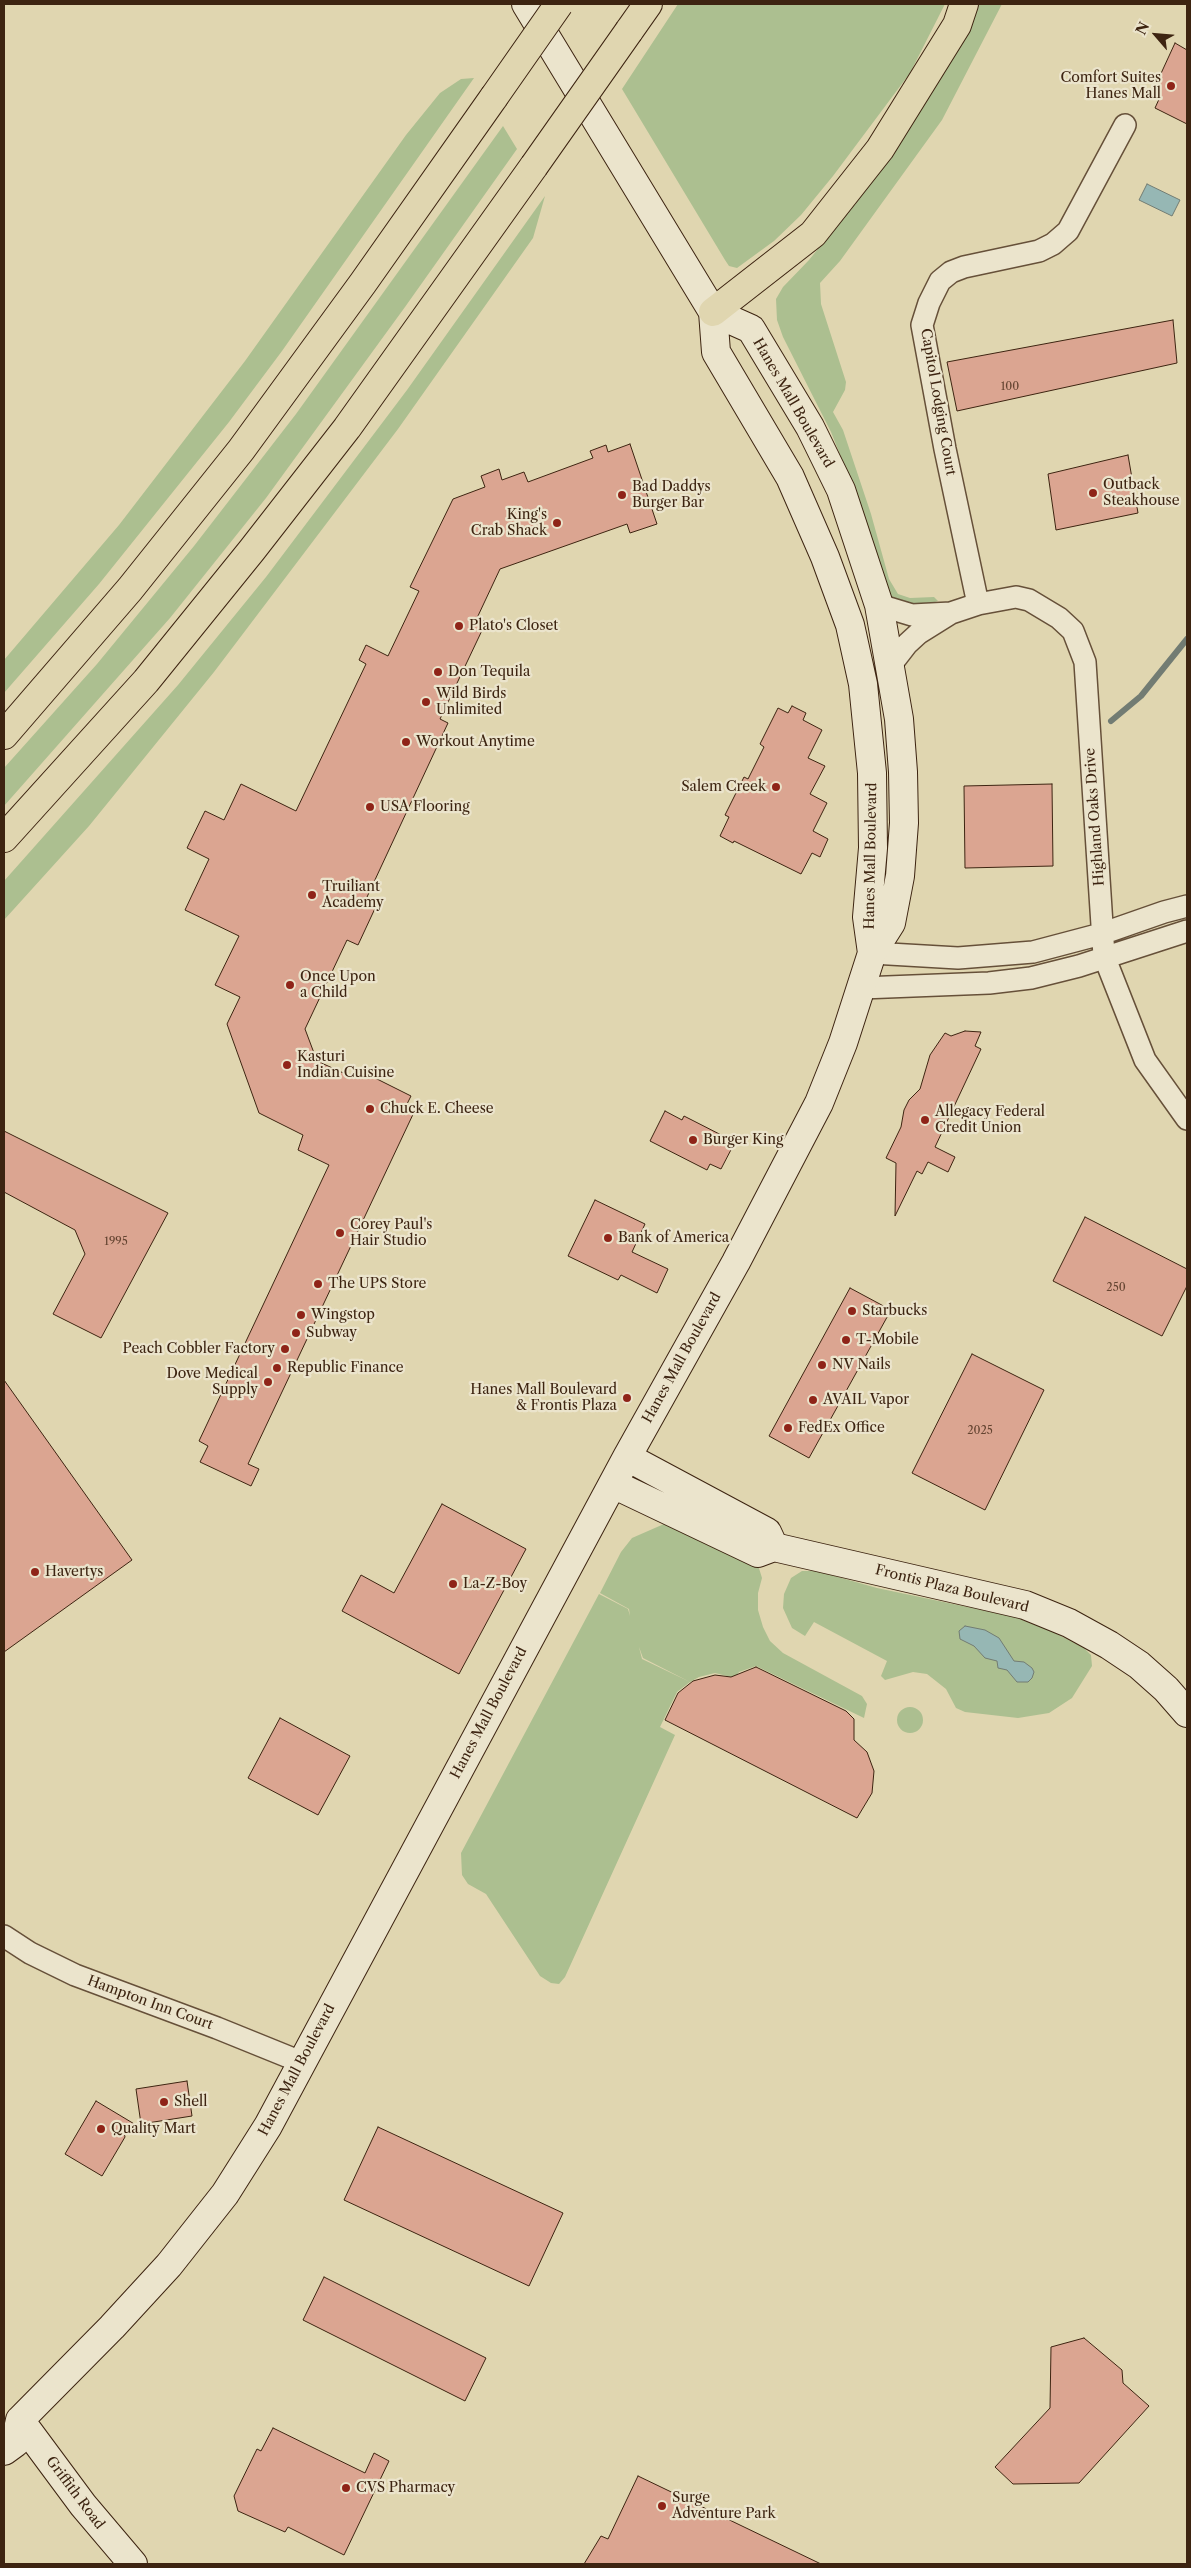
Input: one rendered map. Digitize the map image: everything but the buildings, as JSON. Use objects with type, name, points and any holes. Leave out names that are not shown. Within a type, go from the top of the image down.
[{"type":"highway","points":[[4,735],[130,589],[241,450],[363,284],[559,4]]},
{"type":"highway","points":[[4,838],[146,681],[252,550],[347,428],[648,4]]},
{"type":"highway","points":[[713,312],[812,234],[880,149],[957,25],[964,4]]},
{"type":"main road","name":"Hanes Mall Boulevard","points":[[526,4],[713,312],[716,352],[790,477],[825,557],[857,652],[863,684],[872,773],[872,848],[867,917],[872,953]]},
{"type":"main road","name":"Hanes Mall Boulevard","points":[[12,2417],[112,2327],[169,2265],[225,2194],[268,2126],[612,1484],[736,1262],[819,1103],[862,988],[872,953],[891,923],[900,876],[904,823],[899,719],[878,606],[841,490],[810,427],[751,330],[713,312]]},
{"type":"main road","points":[[627,1457],[767,1532],[774,1547]]},
{"type":"main road","name":"Frontis Plaza Boulevard","points":[[612,1484],[758,1553],[774,1547],[1026,1605],[1069,1623],[1109,1645],[1139,1665],[1187,1713]]},
{"type":"main road","points":[[4,2451],[16,2443],[12,2417]]},
{"type":"main road","name":"Griffith Road","points":[[12,2417],[133,2564]]},
{"type":"street","name":"Capitol Lodging Court","points":[[978,604],[945,449],[922,325],[929,303],[940,281],[951,272],[964,267],[1039,252],[1053,244],[1068,231],[1125,125]]},
{"type":"street","name":"Highland Oaks Drive","points":[[890,666],[912,638],[951,613],[978,604],[1016,597],[1029,600],[1059,618],[1074,631],[1085,662],[1101,934],[1104,956],[1145,1060],[1187,1120]]},
{"type":"street","name":"Highland Oaks Drive","points":[[878,606],[912,615],[951,613]]},
{"type":"street","points":[[872,953],[958,958],[1032,952],[1101,934],[1187,906]]},
{"type":"street","points":[[862,988],[989,983],[1014,980],[1079,966],[1104,956],[1187,931]]},
{"type":"street","name":"Hampton Inn Court","points":[[4,1936],[30,1953],[74,1975],[217,2028],[301,2062]]},
{"type":"green space","points":[[678,4],[945,4],[910,73],[833,176],[801,215],[774,241],[737,268],[729,266],[725,260],[622,89]]},
{"type":"green space","points":[[975,4],[1002,4],[942,120],[840,261],[820,283],[821,304],[846,382],[845,390],[833,412],[843,430],[871,514],[889,579],[898,594],[910,598],[934,597],[938,601],[916,608],[896,602],[887,594],[854,490],[831,432],[783,337],[777,320],[776,299],[783,287],[809,260],[855,203]]},
{"type":"green space","points":[[474,78],[282,351],[229,422],[99,584],[4,693],[4,660],[119,525],[245,361],[406,135],[440,93],[461,79]]},
{"type":"green space","points":[[503,126],[517,149],[266,498],[170,618],[4,806],[4,768],[97,664],[194,546],[296,414]]},
{"type":"green space","points":[[545,196],[533,238],[398,429],[214,672],[89,826],[4,920],[4,881],[178,685],[266,577],[407,390]]},
{"type":"green space","points":[[664,1524],[670,1524],[758,1565],[762,1578],[758,1593],[758,1610],[770,1641],[783,1653],[862,1696],[867,1704],[864,1718],[756,1666],[739,1672],[735,1678],[715,1673],[699,1677],[677,1692],[660,1727],[675,1735],[565,1977],[559,1984],[551,1983],[540,1976],[486,1894],[468,1884],[462,1875],[461,1853],[599,1594],[628,1609],[630,1616],[629,1609],[600,1593],[621,1552],[632,1538]],"holes":[[[639,1647],[643,1658],[690,1682],[642,1659]]]},
{"type":"green space","points":[[802,1571],[817,1571],[877,1588],[1015,1617],[1053,1632],[1084,1648],[1091,1655],[1092,1666],[1072,1698],[1049,1713],[1018,1718],[965,1712],[956,1708],[946,1689],[927,1674],[913,1672],[885,1680],[881,1676],[887,1661],[814,1622],[805,1636],[792,1628],[783,1608],[784,1594],[791,1578]]},
{"type":"green space","points":[[910,1707],[919,1711],[923,1720],[919,1729],[910,1733],[901,1729],[897,1720],[901,1711]]},
{"type":"water","points":[[1147,184],[1180,200],[1172,216],[1139,200]]},
{"type":"water","points":[[965,1626],[985,1630],[999,1638],[1014,1661],[1024,1662],[1032,1668],[1034,1672],[1032,1678],[1028,1682],[1017,1682],[1007,1670],[998,1668],[997,1661],[985,1658],[974,1646],[960,1639],[959,1631]]},
{"type":"waterway","points":[[1111,721],[1141,696],[1187,639]]},
{"type":"place","name":"Comfort Suites Hanes Mall","points":[[1171,86]]},
{"type":"place","name":"Outback Steakhouse","points":[[1093,493]]},
{"type":"place","name":"Bad Daddys Burger Bar","points":[[622,495]]},
{"type":"place","name":"King's Crab Shack","points":[[557,523]]},
{"type":"place","name":"Plato's Closet","points":[[459,626]]},
{"type":"place","name":"Don Tequila","points":[[438,672]]},
{"type":"place","name":"Wild Birds Unlimited","points":[[426,702]]},
{"type":"place","name":"Workout Anytime","points":[[406,742]]},
{"type":"place","name":"Salem Creek","points":[[776,787]]},
{"type":"place","name":"USA Flooring","points":[[370,807]]},
{"type":"place","name":"Truiliant Academy","points":[[312,895]]},
{"type":"place","name":"Once Upon a Child","points":[[290,985]]},
{"type":"place","name":"Kasturi Indian Cuisine","points":[[287,1065]]},
{"type":"place","name":"Chuck E. Cheese","points":[[370,1109]]},
{"type":"place","name":"Allegacy Federal Credit Union","points":[[925,1120]]},
{"type":"place","name":"Burger King","points":[[693,1140]]},
{"type":"place","name":"Corey Paul's Hair Studio","points":[[340,1233]]},
{"type":"place","name":"Bank of America","points":[[608,1238]]},
{"type":"place","name":"The UPS Store","points":[[318,1284]]},
{"type":"place","name":"Starbucks","points":[[852,1311]]},
{"type":"place","name":"Wingstop","points":[[301,1315]]},
{"type":"place","name":"Subway","points":[[296,1333]]},
{"type":"place","name":"T-Mobile","points":[[846,1340]]},
{"type":"place","name":"Peach Cobbler Factory","points":[[285,1349]]},
{"type":"place","name":"NV Nails","points":[[822,1365]]},
{"type":"place","name":"Republic Finance","points":[[277,1368]]},
{"type":"place","name":"Dove Medical Supply","points":[[268,1382]]},
{"type":"place","name":"Hanes Mall Boulevard & Frontis Plaza","points":[[627,1398]]},
{"type":"place","name":"AVAIL Vapor","points":[[813,1400]]},
{"type":"place","name":"FedEx Office","points":[[788,1428]]},
{"type":"place","name":"Havertys","points":[[35,1572]]},
{"type":"place","name":"La-Z-Boy","points":[[453,1584]]},
{"type":"place","name":"Shell","points":[[164,2102]]},
{"type":"place","name":"Quality Mart","points":[[101,2129]]},
{"type":"place","name":"CVS Pharmacy","points":[[346,2488]]},
{"type":"place","name":"Surge Adventure Park","points":[[662,2506]]}]
